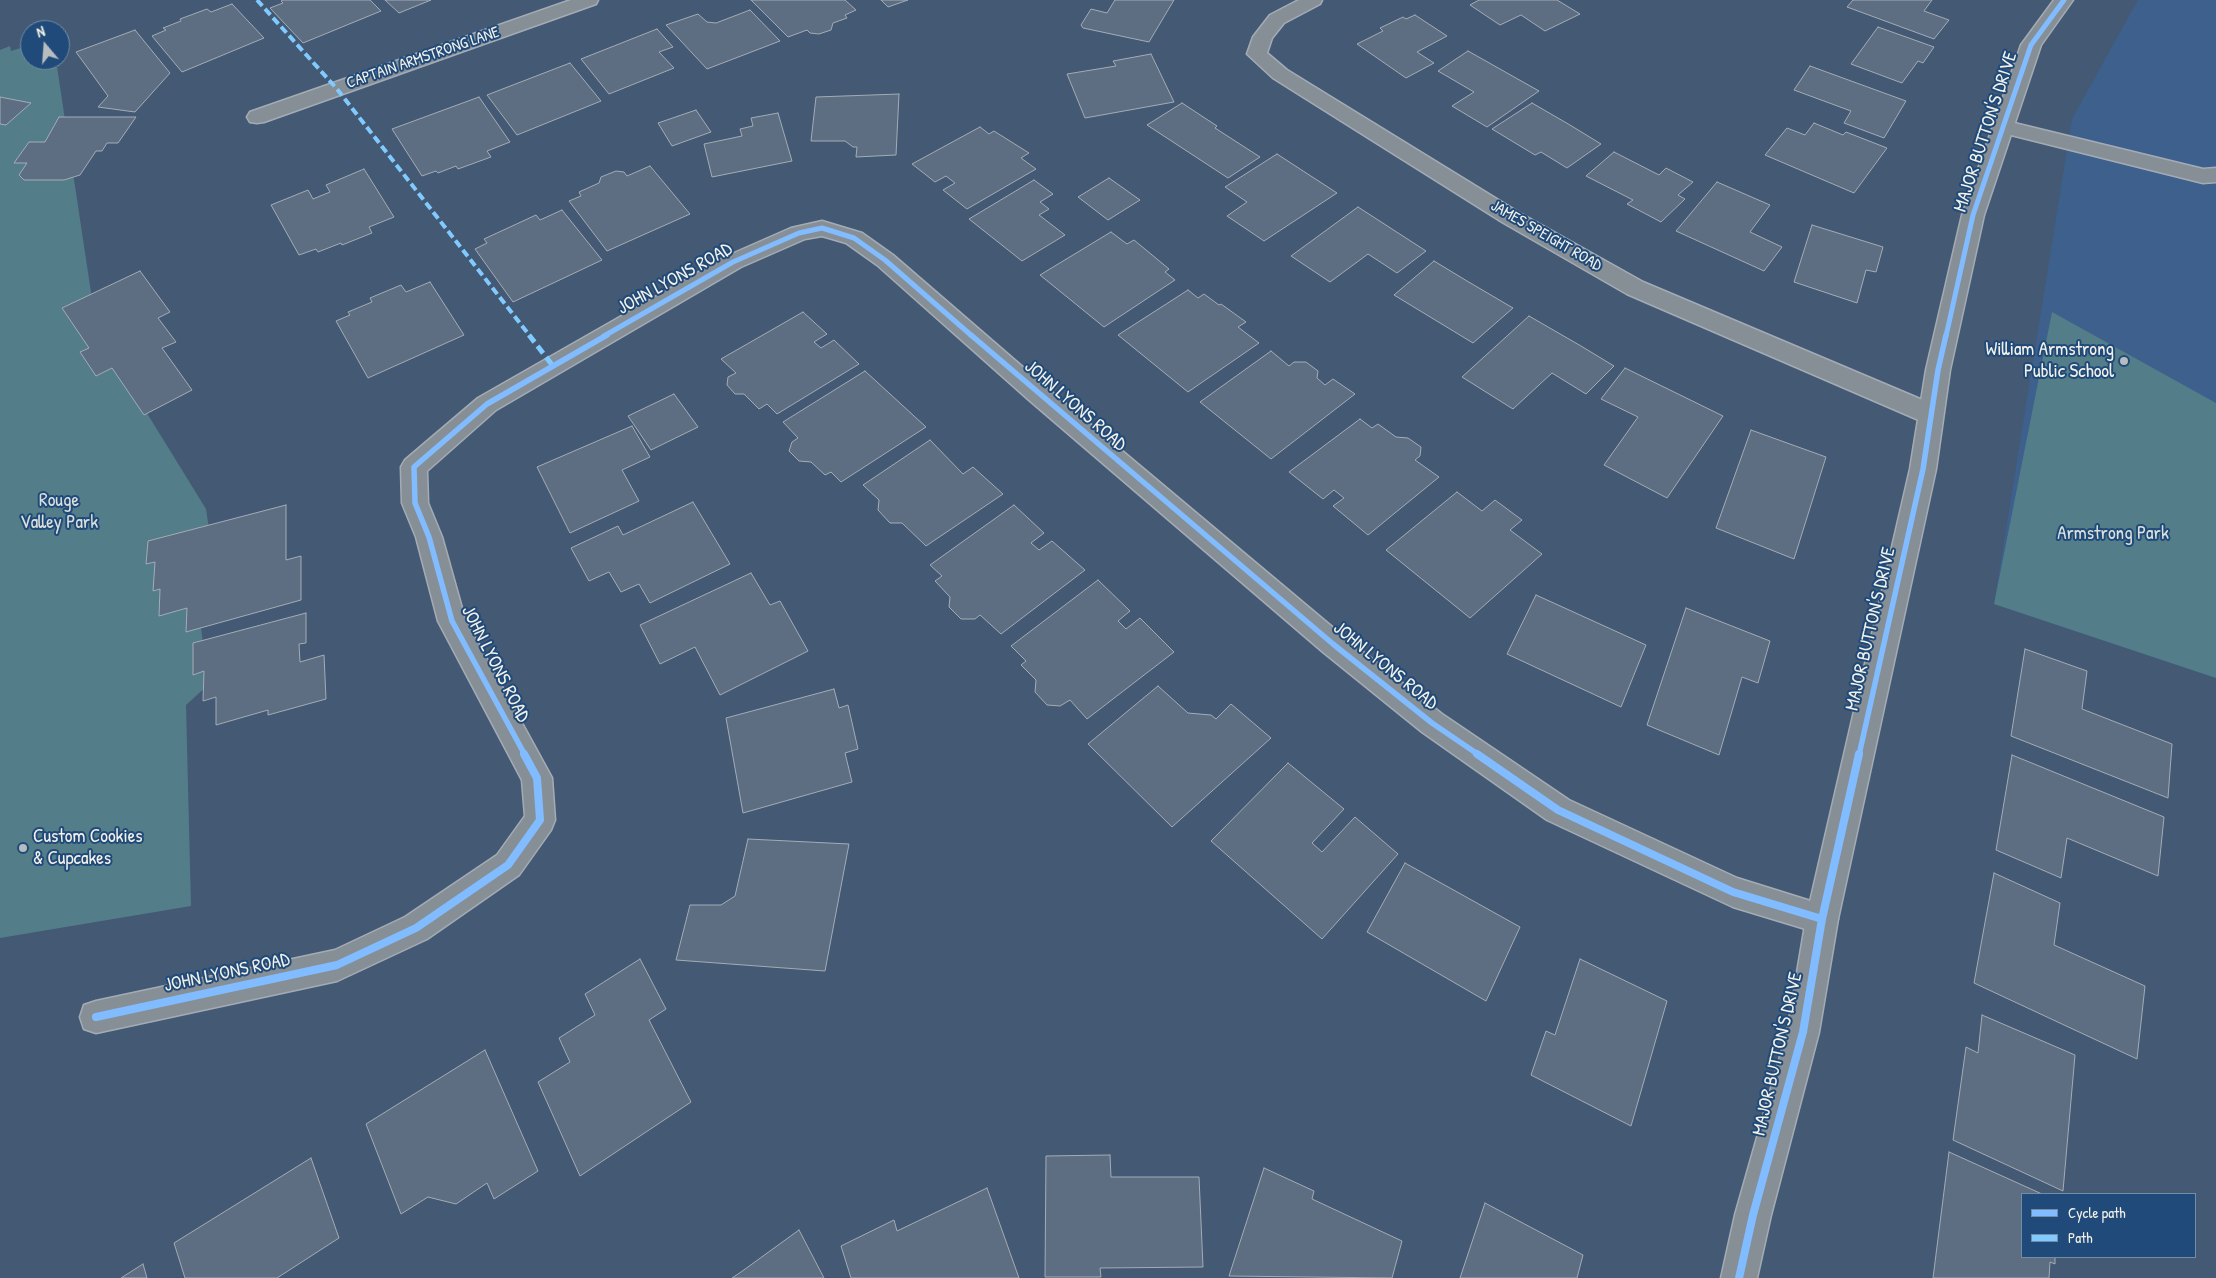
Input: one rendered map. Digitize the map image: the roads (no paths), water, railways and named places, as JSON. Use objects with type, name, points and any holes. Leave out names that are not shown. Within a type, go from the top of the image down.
[{"type":"street","name":"CAPTAIN ARMSTRONG LANE","points":[[257,117],[589,0]]},
{"type":"street","name":"JAMES SPEIGHT ROAD","points":[[1313,0],[1277,19],[1262,37],[1257,54],[1280,74],[1510,217],[1635,288],[1930,414]]},
{"type":"street","name":"MAJOR BUTTON'S DRIVE","points":[[1739,1278],[1753,1214],[1803,1032],[1822,919],[1922,469],[1938,370],[1973,215],[2031,45],[2064,0]]},
{"type":"street","points":[[2002,126],[2203,176],[2216,175]]},
{"type":"street","name":"JOHN LYONS ROAD","points":[[96,1017],[337,965],[416,928],[508,865],[540,820],[537,778],[452,621],[429,537],[414,503],[414,467],[487,404],[733,262],[799,233],[822,228],[854,238],[885,260],[1038,394],[1333,644],[1432,723],[1558,810],[1733,892],[1822,919]]},
{"type":"place","name":"William Armstrong Public School","points":[[2124,361]]},
{"type":"place","name":"Custom Cookies & Cupcakes","points":[[23,848]]},
{"type":"park label","name":"Rouge Valley Park","points":[[59,512]]},
{"type":"park label","name":"Armstrong Park","points":[[2113,534]]}]
